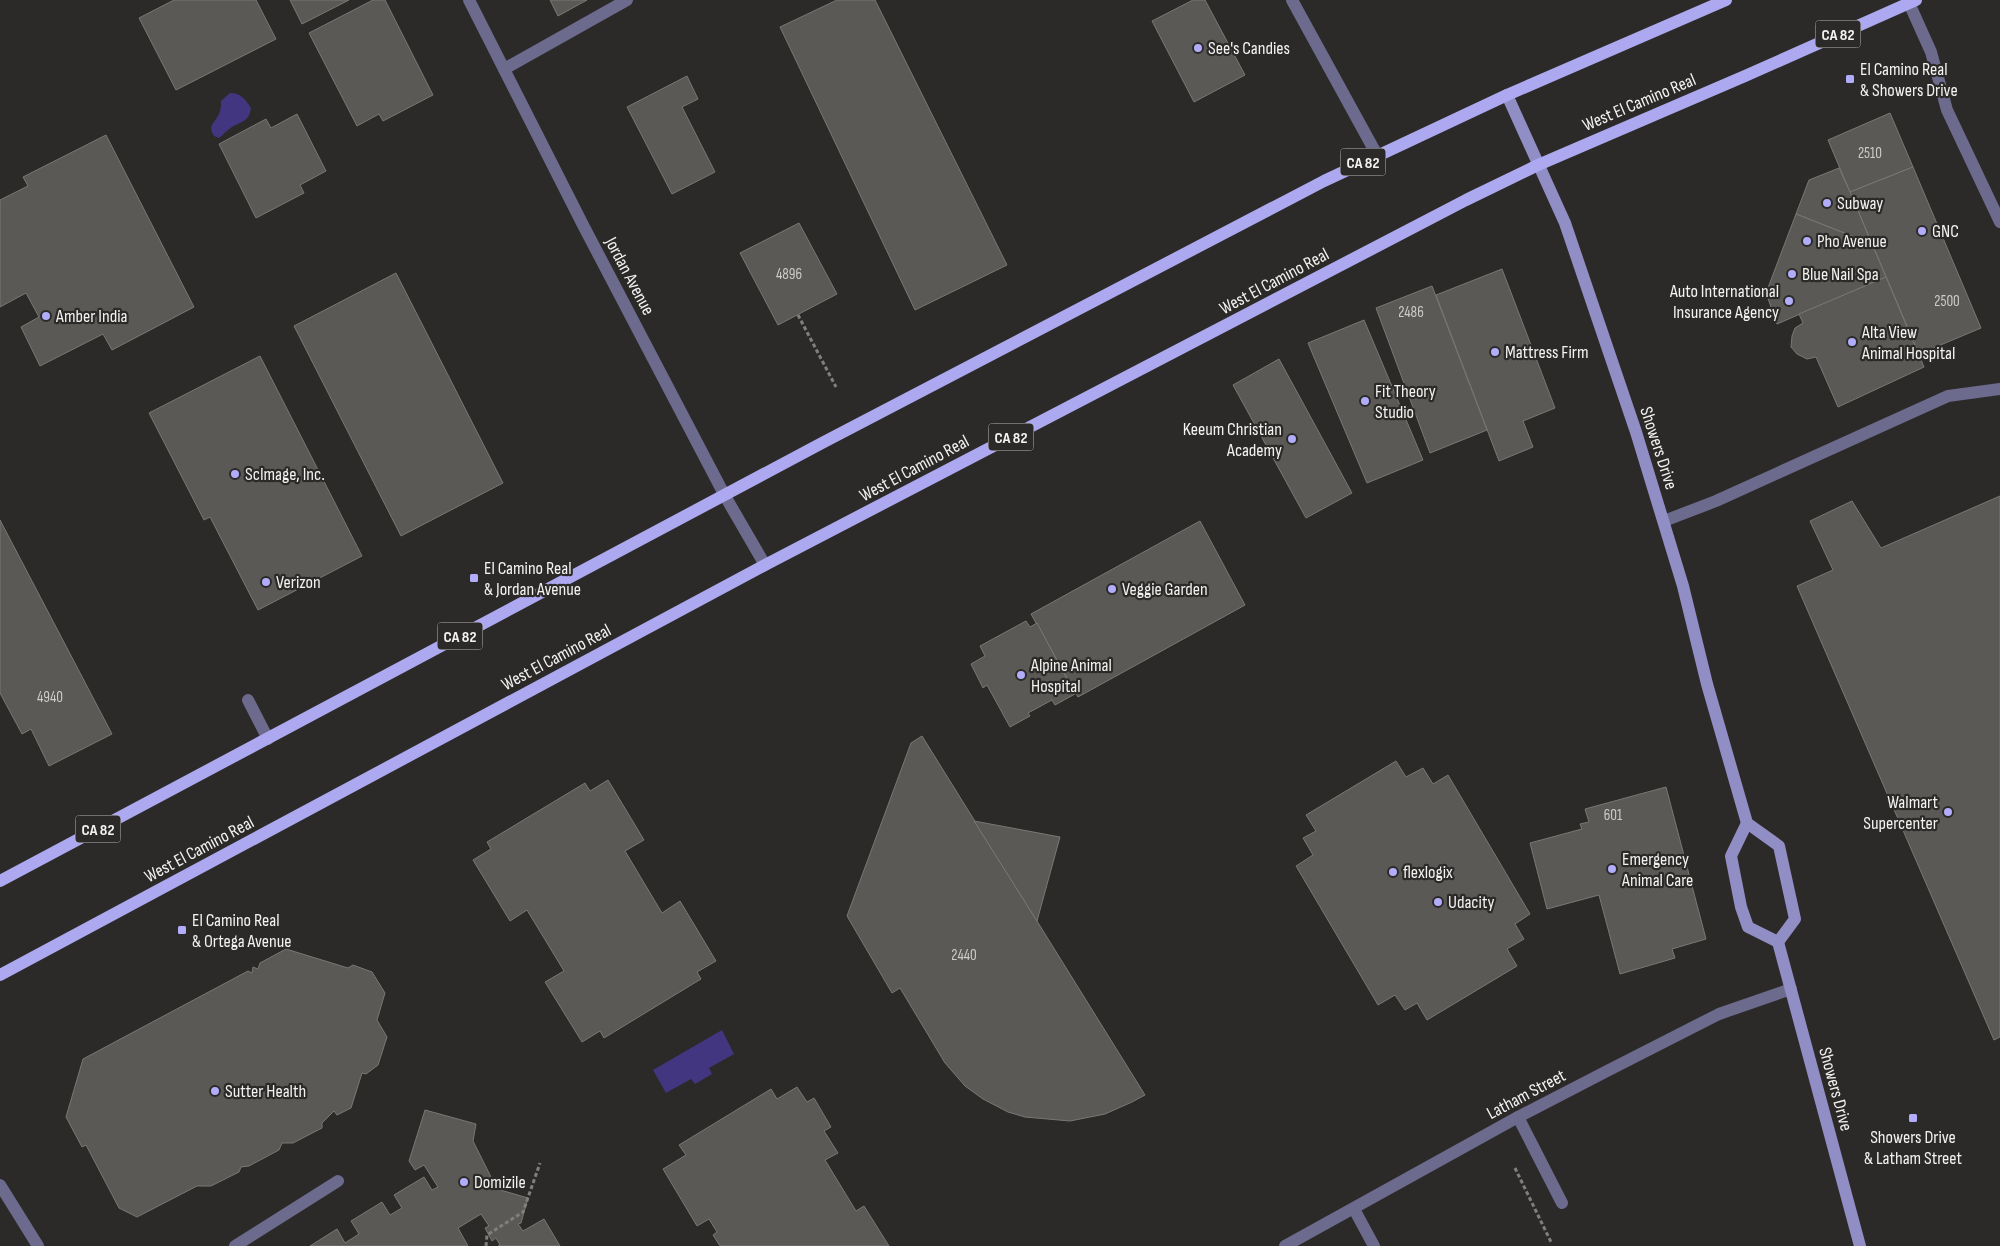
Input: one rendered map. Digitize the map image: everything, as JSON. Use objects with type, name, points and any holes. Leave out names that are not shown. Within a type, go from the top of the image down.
[{"type":"main road","name":"CA 82","points":[[0,881],[1140,276],[1377,155],[1508,94],[1726,0]]},
{"type":"main road","name":"West El Camino Real","points":[[0,975],[765,565],[1440,213],[1538,165],[1912,2]]},
{"type":"street","name":"Jordan Avenue","points":[[469,0],[583,225],[725,496],[765,565]]},
{"type":"street","points":[[504,69],[627,0]]},
{"type":"street","points":[[1292,0],[1377,155]]},
{"type":"street","points":[[1912,2],[1931,52],[1947,110],[2000,222]]},
{"type":"street","name":"Showers Drive","points":[[1508,94],[1565,223],[1664,521],[1747,823]]},
{"type":"street","points":[[1664,521],[1716,501],[1948,396],[2000,389]]},
{"type":"street","points":[[248,700],[268,739]]},
{"type":"street","points":[[1747,823],[1779,846],[1795,919],[1778,942],[1748,927],[1742,907],[1731,856],[1747,823]]},
{"type":"street","name":"Showers Drive","points":[[1778,942],[1860,1246]]},
{"type":"street","name":"Latham Street","points":[[1285,1246],[1518,1117],[1719,1014],[1791,989]]},
{"type":"street","points":[[1518,1117],[1562,1203]]},
{"type":"street","points":[[234,1246],[338,1181]]},
{"type":"street","points":[[0,1185],[38,1246]]},
{"type":"street","points":[[1354,1209],[1374,1246]]},
{"type":"path","points":[[798,315],[836,387]]},
{"type":"path","points":[[486,1246],[487,1235],[523,1212],[540,1163]]},
{"type":"path","points":[[1512,1164],[1552,1244]]},
{"type":"shaded area","points":[[230,93],[240,95],[245,99],[251,108],[250,113],[249,116],[230,128],[219,138],[214,136],[211,127],[220,112],[221,101]]},
{"type":"shaded area","points":[[722,1030],[734,1054],[709,1068],[712,1074],[695,1084],[691,1079],[666,1093],[653,1070]]},
{"type":"building","points":[[174,0],[256,0],[276,39],[176,90],[139,18]]},
{"type":"building","points":[[290,0],[349,0],[302,24]]},
{"type":"building","points":[[373,0],[385,0],[433,95],[383,121],[379,114],[357,126],[309,33]]},
{"type":"building","points":[[550,0],[587,0],[558,16]]},
{"type":"building","points":[[837,0],[875,0],[1007,265],[915,310],[780,27]]},
{"type":"building","name":"See's Candies","points":[[1193,0],[1205,0],[1245,75],[1194,102],[1152,21]]},
{"type":"building","points":[[687,76],[698,99],[682,107],[715,172],[672,194],[627,107]]},
{"type":"building","points":[[1890,113],[1913,167],[1850,192],[1828,140]]},
{"type":"building","points":[[297,114],[326,171],[300,185],[304,193],[256,218],[219,144],[266,119],[271,128]]},
{"type":"building","points":[[106,135],[194,307],[112,350],[103,334],[40,366],[21,327],[39,317],[26,293],[0,307],[0,200],[28,186],[23,177]]},
{"type":"building","points":[[1913,167],[1981,328],[1919,354],[1850,192]]},
{"type":"building","name":"Subway","points":[[1839,168],[1872,244],[1796,214],[1809,180]]},
{"type":"building","points":[[1796,214],[1872,244],[1886,277],[1777,324],[1766,293]]},
{"type":"building","points":[[799,223],[837,294],[778,325],[740,253]]},
{"type":"building","name":"Mattress Firm","points":[[1502,269],[1555,408],[1523,421],[1533,447],[1499,461],[1436,295]]},
{"type":"building","points":[[396,273],[503,483],[401,536],[294,326]]},
{"type":"building","name":"Alta View Animal Hospital","points":[[1886,277],[1924,367],[1838,407],[1816,357],[1807,359],[1797,354],[1791,347],[1795,328],[1803,323],[1799,314]]},
{"type":"building","points":[[1432,286],[1487,430],[1430,453],[1376,308]]},
{"type":"building","name":"Fit Theory Studio","points":[[1364,320],[1423,460],[1367,483],[1308,343]]},
{"type":"building","points":[[260,356],[362,556],[258,610],[210,517],[204,520],[149,413]]},
{"type":"building","name":"Keeum Christian Academy","points":[[1279,359],[1352,493],[1306,518],[1233,385]]},
{"type":"building","name":"Walmart Supercenter","points":[[2000,496],[2000,1037],[1994,1040],[1797,586],[1833,570],[1810,521],[1852,501],[1881,548]]},
{"type":"building","points":[[0,520],[112,734],[49,766],[31,729],[22,734],[0,693]]},
{"type":"building","points":[[1200,521],[1245,605],[1078,697],[1031,614]]},
{"type":"building","name":"Alpine Animal Hospital","points":[[1026,621],[1030,627],[1037,623],[1075,694],[1055,705],[1052,700],[1028,713],[1030,716],[1010,727],[987,685],[983,688],[971,664],[985,656],[980,646]]},
{"type":"building","points":[[922,736],[1145,1095],[1105,1114],[1070,1121],[1025,1117],[1008,1112],[983,1099],[965,1086],[945,1063],[900,988],[892,993],[847,916],[911,743]]},
{"type":"building","points":[[1396,761],[1406,777],[1423,768],[1433,784],[1448,775],[1530,914],[1515,924],[1524,939],[1507,949],[1517,966],[1427,1020],[1417,1003],[1405,1010],[1395,995],[1378,1005],[1296,866],[1313,855],[1303,838],[1316,831],[1306,815]]},
{"type":"building","points":[[608,780],[644,840],[625,851],[662,913],[680,901],[716,961],[697,972],[701,979],[604,1038],[600,1031],[582,1042],[545,982],[564,971],[527,910],[510,921],[473,860],[491,849],[487,842],[585,783],[590,791]]},
{"type":"building","name":"Emergency Animal Care","points":[[1666,787],[1706,939],[1672,949],[1675,958],[1620,974],[1599,895],[1547,909],[1530,843],[1582,829],[1580,824],[1589,822],[1585,809]]},
{"type":"building","points":[[974,821],[1060,837],[1037,921]]},
{"type":"building","name":"Sutter Health","points":[[286,949],[348,968],[353,965],[372,972],[385,993],[377,1020],[387,1037],[378,1065],[366,1074],[362,1073],[351,1108],[337,1115],[334,1111],[322,1123],[322,1128],[293,1143],[282,1143],[279,1150],[249,1166],[241,1167],[239,1172],[211,1186],[197,1186],[137,1217],[119,1208],[86,1145],[82,1147],[66,1117],[83,1059],[248,971],[252,973],[253,967],[258,969],[260,963]]},
{"type":"building","points":[[797,1087],[807,1102],[814,1098],[831,1127],[824,1131],[838,1153],[825,1160],[856,1211],[864,1206],[889,1246],[720,1246],[713,1235],[717,1232],[709,1219],[697,1226],[663,1169],[686,1155],[679,1145],[771,1089],[777,1099]]},
{"type":"building","name":"Domizile","points":[[425,1110],[476,1124],[473,1141],[497,1189],[528,1198],[521,1223],[518,1224],[523,1231],[544,1219],[560,1246],[498,1246],[500,1245],[496,1238],[492,1241],[485,1228],[489,1226],[481,1214],[458,1228],[468,1246],[310,1246],[337,1229],[345,1243],[359,1234],[351,1221],[382,1202],[390,1215],[402,1208],[394,1195],[424,1177],[432,1190],[438,1187],[424,1165],[415,1170],[409,1161]]},
{"type":"place","name":"See's Candies","points":[[1198,48]]},
{"type":"place","name":"El Camino Real & Showers Drive","points":[[1850,79]]},
{"type":"place","name":"Subway","points":[[1827,203]]},
{"type":"place","name":"GNC","points":[[1922,231]]},
{"type":"place","name":"Pho Avenue","points":[[1807,241]]},
{"type":"place","name":"Blue Nail Spa","points":[[1792,274]]},
{"type":"place","name":"Auto International Insurance Agency","points":[[1789,301]]},
{"type":"place","name":"Amber India","points":[[46,316]]},
{"type":"place","name":"Alta View Animal Hospital","points":[[1852,342]]},
{"type":"place","name":"Mattress Firm","points":[[1495,352]]},
{"type":"place","name":"Fit Theory Studio","points":[[1365,401]]},
{"type":"place","name":"Keeum Christian Academy","points":[[1292,439]]},
{"type":"place","name":"ScImage, Inc.","points":[[235,474]]},
{"type":"place","name":"El Camino Real & Jordan Avenue","points":[[474,578]]},
{"type":"place","name":"Verizon","points":[[266,582]]},
{"type":"place","name":"Veggie Garden","points":[[1112,589]]},
{"type":"place","name":"Alpine Animal Hospital","points":[[1021,675]]},
{"type":"place","name":"Walmart Supercenter","points":[[1948,812]]},
{"type":"place","name":"Emergency Animal Care","points":[[1612,869]]},
{"type":"place","name":"flexlogix","points":[[1393,872]]},
{"type":"place","name":"Udacity","points":[[1438,902]]},
{"type":"place","name":"El Camino Real & Ortega Avenue","points":[[182,930]]},
{"type":"place","name":"Sutter Health","points":[[215,1091]]},
{"type":"place","name":"Showers Drive & Latham Street","points":[[1913,1118]]},
{"type":"place","name":"Domizile","points":[[464,1182]]}]
